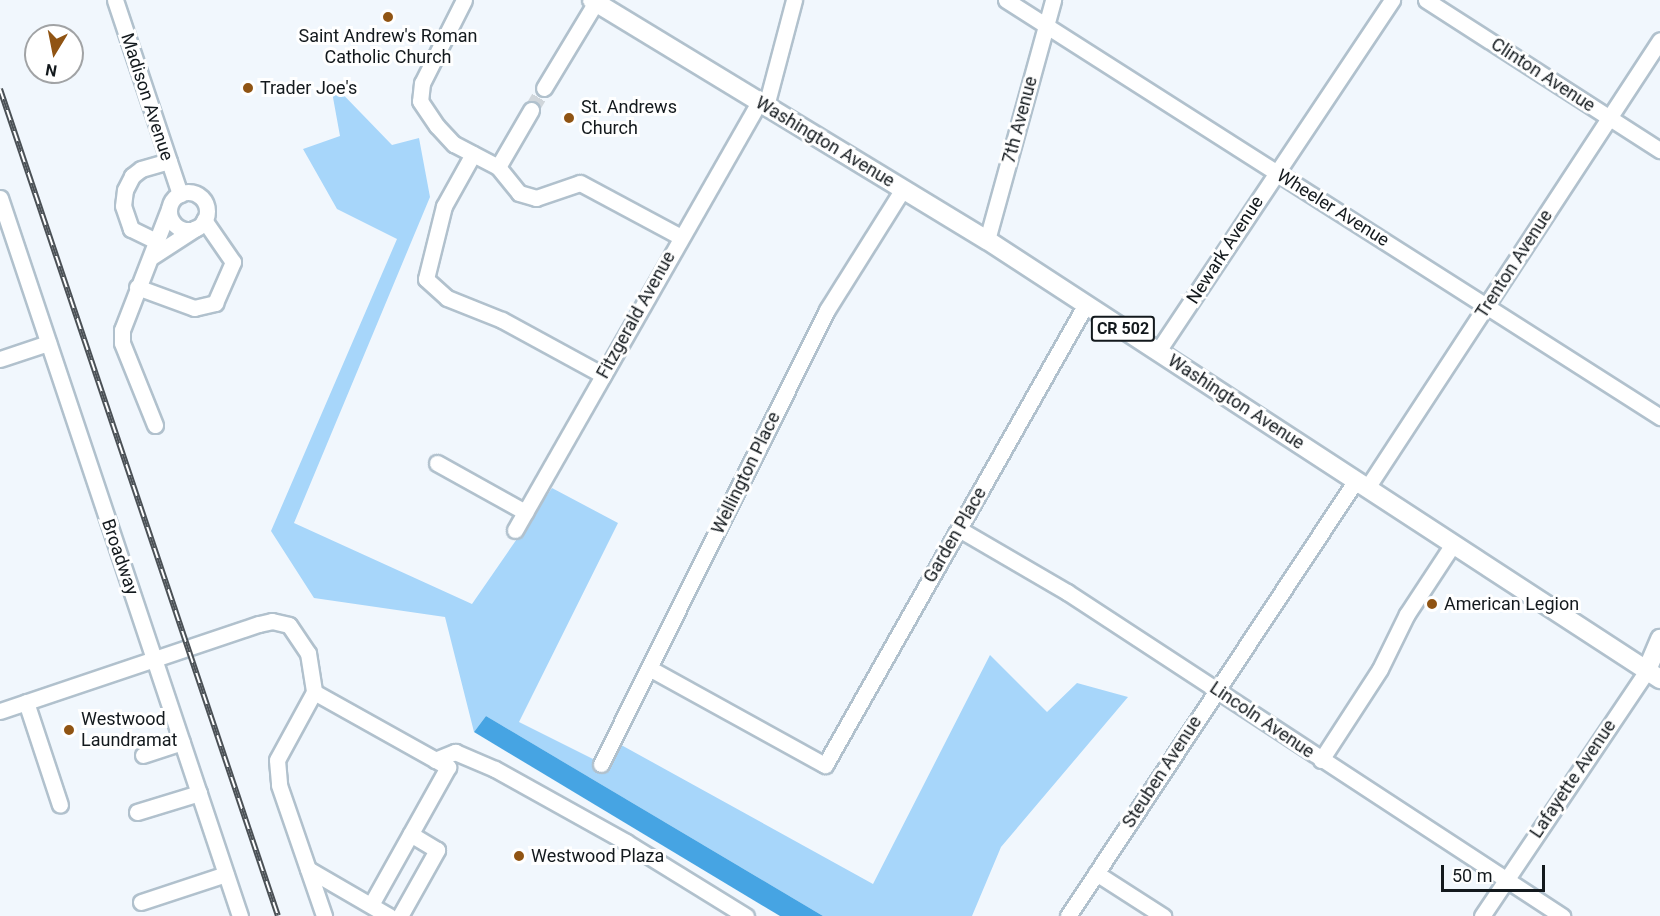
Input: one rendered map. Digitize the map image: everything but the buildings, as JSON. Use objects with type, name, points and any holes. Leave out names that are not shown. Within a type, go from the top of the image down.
[{"type":"main road","name":"Washington Avenue","points":[[595,1],[987,240],[1653,675]]},
{"type":"main road","name":"Lafayette Avenue","points":[[1653,675],[1660,639]]},
{"type":"street","name":"Madison Avenue","points":[[115,0],[180,194]]},
{"type":"street","points":[[464,0],[423,84],[420,101],[454,144],[498,167],[519,193],[536,198],[580,183],[679,237]]},
{"type":"street","name":"Fitzgerald Avenue","points":[[515,530],[679,237],[762,104],[794,0]]},
{"type":"street","name":"Wheeler Avenue","points":[[1006,0],[1660,417]]},
{"type":"street","name":"7th Avenue","points":[[987,240],[1053,0]]},
{"type":"street","name":"Newark Avenue","points":[[1158,351],[1392,0]]},
{"type":"street","name":"Clinton Avenue","points":[[1426,0],[1660,150]]},
{"type":"street","points":[[544,88],[595,1]]},
{"type":"street","name":"Trenton Avenue","points":[[1362,484],[1486,306],[1660,40]]},
{"type":"street","points":[[498,167],[531,110]]},
{"type":"street","points":[[473,154],[444,206],[426,279],[447,298],[502,320],[603,375]]},
{"type":"street","points":[[154,248],[131,229],[123,206],[124,190],[132,176],[141,169],[169,161]]},
{"type":"street","name":"Wellington Place","points":[[601,764],[827,310],[903,189]]},
{"type":"street","points":[[154,248],[200,224],[207,209],[202,198],[192,192],[180,194],[170,209],[137,287],[122,330],[122,343],[155,425]]},
{"type":"street","name":"Broadway","points":[[0,198],[240,916]]},
{"type":"street","points":[[170,209],[172,220],[180,228],[200,224]]},
{"type":"street","points":[[137,287],[194,308],[215,303],[233,262],[200,224]]},
{"type":"street","name":"Garden Place","points":[[649,668],[825,765],[1086,304]]},
{"type":"street","points":[[0,359],[48,343]]},
{"type":"street","points":[[437,463],[525,512]]},
{"type":"street","name":"Steuben Avenue","points":[[1068,916],[1216,689],[1362,484]]},
{"type":"street","name":"Lincoln Avenue","points":[[959,529],[1067,592],[1562,916]]},
{"type":"street","points":[[1321,760],[1380,669],[1407,614],[1453,544]]},
{"type":"street","points":[[0,711],[259,624],[281,622],[296,631],[308,653],[314,692],[277,760],[279,785],[324,916]]},
{"type":"street","name":"Lafayette Avenue","points":[[1482,916],[1505,880],[1653,675]]},
{"type":"street","points":[[314,692],[448,767],[371,905]]},
{"type":"street","points":[[26,702],[60,805]]},
{"type":"street","points":[[143,755],[182,742]]},
{"type":"street","points":[[435,760],[455,752],[495,769],[626,842],[746,916]]},
{"type":"street","points":[[137,812],[199,793]]},
{"type":"street","points":[[400,916],[437,850],[410,834]]},
{"type":"street","points":[[308,869],[389,916]]},
{"type":"street","points":[[1096,873],[1163,916]]},
{"type":"street","points":[[141,902],[226,874]]},
{"type":"shaded area","points":[[330,81],[392,145],[419,138],[430,197],[294,523],[472,604],[552,488],[618,523],[519,722],[601,763],[614,741],[873,884],[990,655],[1047,712],[1077,683],[1128,697],[1001,847],[972,916],[823,916],[486,716],[474,732],[445,617],[314,598],[271,531],[397,239],[337,209],[303,149],[340,136]]},
{"type":"water","points":[[486,716],[823,916],[780,916],[474,732]]},
{"type":"tunnel","points":[[531,110],[544,88]]},
{"type":"railway","points":[[0,89],[278,916]]},
{"type":"place","name":"Saint Andrew's Roman Catholic Church","points":[[388,17]]},
{"type":"place","name":"Trader Joe's","points":[[248,88]]},
{"type":"place","name":"St. Andrews Church","points":[[569,118]]},
{"type":"place","name":"American Legion","points":[[1432,604]]},
{"type":"place","name":"Westwood Laundramat","points":[[69,730]]},
{"type":"place","name":"Westwood Plaza","points":[[519,856]]}]
